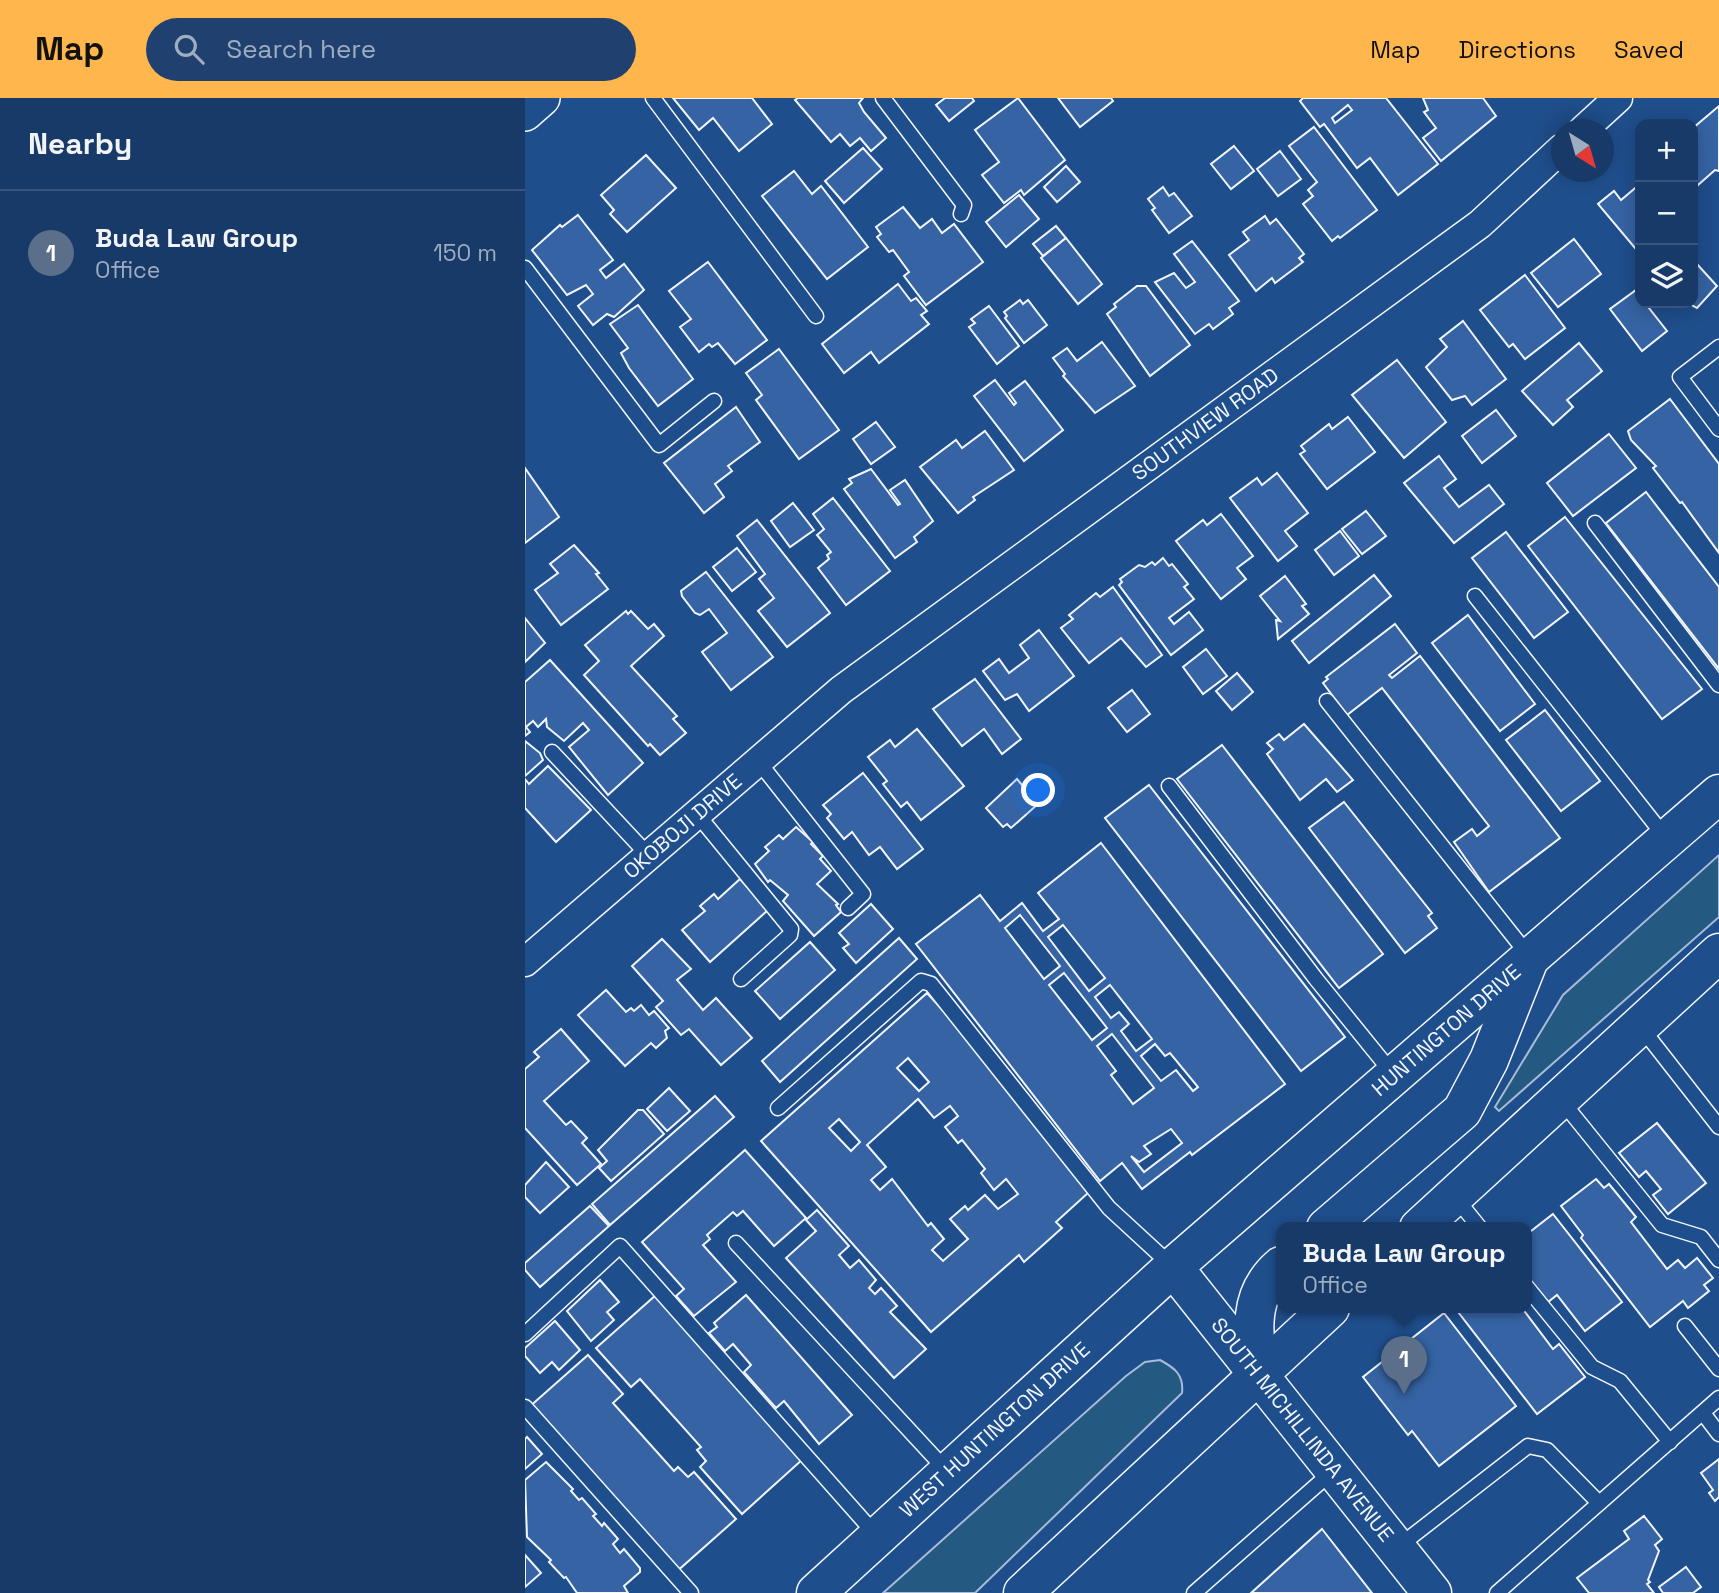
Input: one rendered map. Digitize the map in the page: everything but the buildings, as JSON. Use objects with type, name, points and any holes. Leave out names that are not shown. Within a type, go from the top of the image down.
[{"type":"main road","name":"HUNTINGTON DRIVE","points":[[1173,1267],[1719,794]]},
{"type":"main road","points":[[1426,1222],[1719,953]]},
{"type":"main road","points":[[1333,1222],[1462,1111],[1489,1060],[1530,957]]},
{"type":"main road","name":"SOUTH MICHILLINDA AVENUE","points":[[1173,1267],[1432,1593]]},
{"type":"main road","name":"WEST HUNTINGTON DRIVE","points":[[816,1593],[1173,1267]]},
{"type":"main road","points":[[1259,1373],[1252,1328],[1255,1304],[1276,1271]]},
{"type":"main road","points":[[1023,1593],[1325,1313]]},
{"type":"street","points":[[525,113],[542,98]]},
{"type":"street","points":[[1595,119],[1618,98]]},
{"type":"street","name":"SOUTHVIEW ROAD","points":[[841,690],[1480,224],[1551,159]]},
{"type":"street","name":"OKOBOJI DRIVE","points":[[525,962],[841,690]]},
{"type":"lane","points":[[653,98],[816,316]]},
{"type":"lane","points":[[883,98],[964,205],[961,214]]},
{"type":"lane","points":[[525,268],[659,445],[714,401]]},
{"type":"lane","points":[[1719,347],[1680,377],[1719,429]]},
{"type":"lane","points":[[1595,523],[1719,685]]},
{"type":"lane","points":[[1475,596],[1667,839]]},
{"type":"lane","points":[[1327,701],[1530,957]]},
{"type":"lane","points":[[552,752],[649,856]]},
{"type":"lane","points":[[758,761],[863,894],[848,908]]},
{"type":"lane","points":[[1169,786],[1316,979],[1394,1075]]},
{"type":"lane","points":[[697,814],[791,929],[790,934],[741,979]]},
{"type":"lane","points":[[778,1108],[921,981],[931,984],[1109,1208],[1173,1267]]},
{"type":"lane","points":[[1639,1026],[1719,1127]]},
{"type":"lane","points":[[1560,1098],[1662,1225],[1701,1237],[1719,1260]]},
{"type":"lane","points":[[1454,1196],[1475,1222]]},
{"type":"lane","points":[[736,1243],[948,1472]]},
{"type":"lane","points":[[525,1334],[621,1246],[877,1537]]},
{"type":"lane","points":[[1532,1292],[1592,1367],[1620,1381],[1670,1442]]},
{"type":"lane","points":[[1685,1326],[1719,1369]]},
{"type":"lane","points":[[1497,1593],[1719,1398]]},
{"type":"lane","points":[[525,1407],[691,1593]]},
{"type":"lane","points":[[1703,1413],[1719,1434]]},
{"type":"lane","points":[[1397,1548],[1528,1446],[1547,1450],[1599,1503]]},
{"type":"lane","points":[[1194,1593],[1335,1469]]},
{"type":"shaded area","points":[[1719,855],[1719,917],[1499,1111],[1495,1107],[1563,995]]},
{"type":"shaded area","points":[[1160,1360],[1177,1373],[1182,1381],[1182,1393],[975,1593],[883,1593],[1126,1376],[1145,1362]]},
{"type":"place","name":"Buda Law Group","points":[[1404,1394]]}]
